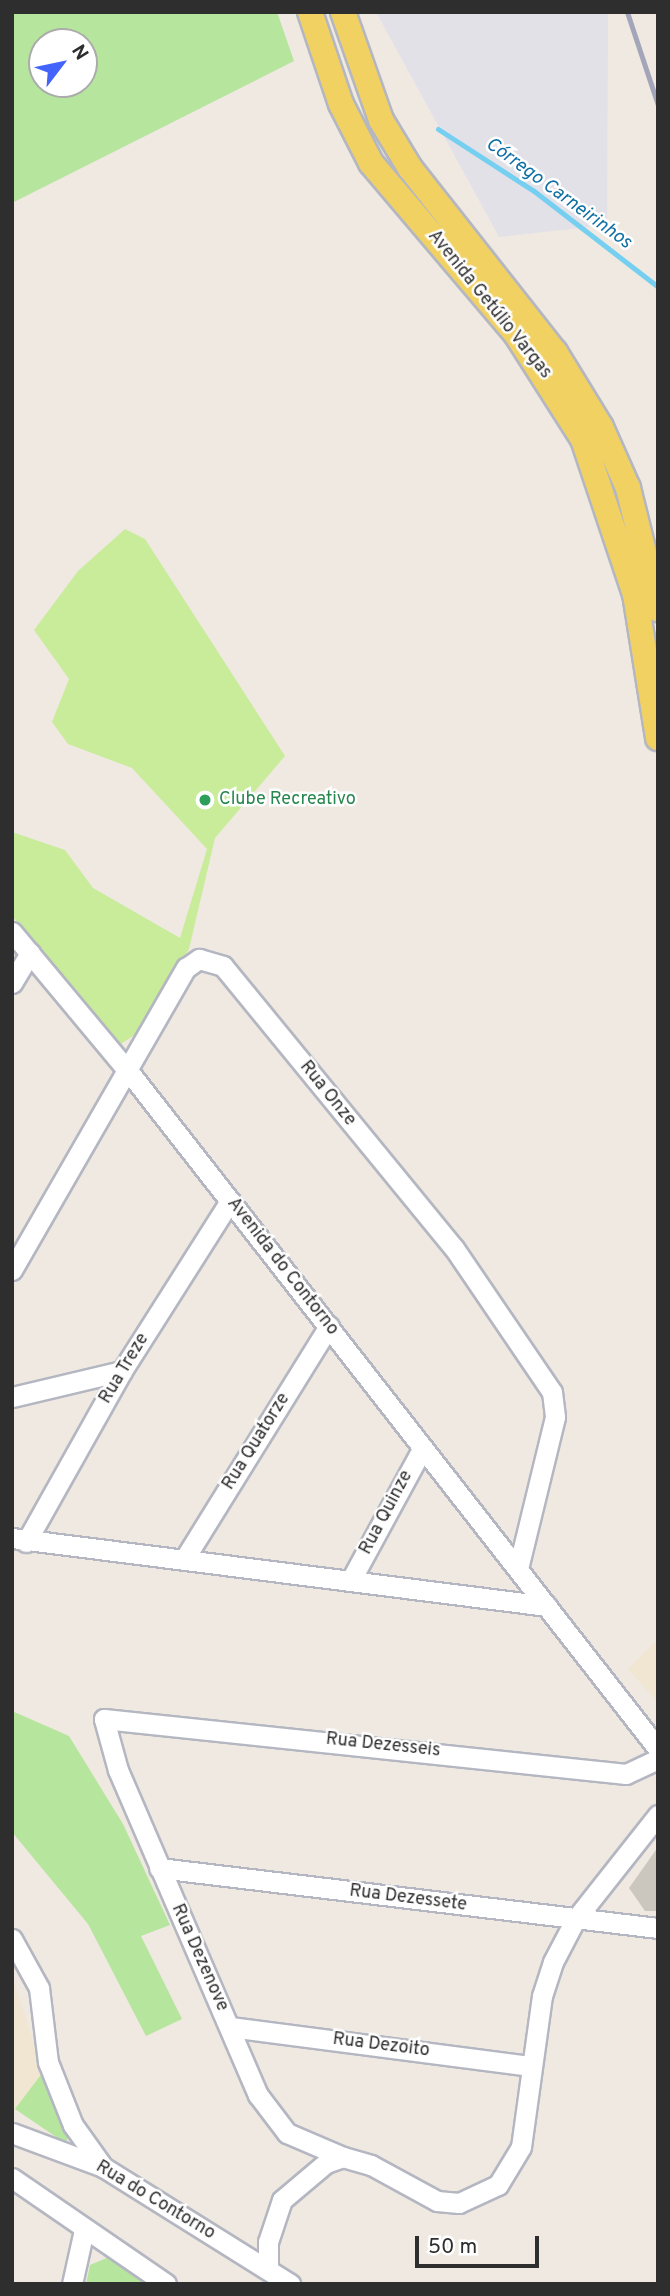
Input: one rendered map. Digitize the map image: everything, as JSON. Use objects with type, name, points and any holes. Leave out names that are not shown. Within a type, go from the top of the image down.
[{"type":"main road","name":"Avenida Getúlio Vargas","points":[[310,12],[341,104],[371,163],[516,334],[583,439],[635,594],[658,738]]},
{"type":"main road","name":"Avenida Getúlio Vargas","points":[[343,12],[381,120],[410,168],[532,321],[601,427],[628,488],[658,609]]},
{"type":"street","name":"Avenida do Contorno","points":[[12,932],[126,1067],[658,1749]]},
{"type":"street","points":[[12,983],[30,953]]},
{"type":"street","name":"Rua Onze","points":[[12,1270],[126,1067],[186,968],[199,958],[212,960],[454,1248],[552,1391],[555,1418],[518,1569]]},
{"type":"street","name":"Rua Treze","points":[[19,1540],[230,1201]]},
{"type":"street","name":"Rua Quatorze","points":[[186,1558],[329,1326]]},
{"type":"street","points":[[12,1397],[122,1371]]},
{"type":"street","name":"Rua Quinze","points":[[352,1578],[422,1449]]},
{"type":"street","points":[[19,1540],[352,1578],[547,1606]]},
{"type":"street","name":"Rua Dezesseis","points":[[104,1718],[626,1774],[658,1759]]},
{"type":"street","name":"Rua Dezenove","points":[[104,1718],[118,1770],[159,1868],[275,2121],[343,2157]]},
{"type":"street","points":[[268,2269],[268,2242],[282,2200],[313,2170],[343,2157],[437,2202],[480,2197],[498,2185],[521,2147],[542,1996],[575,1920],[658,1815]]},
{"type":"street","name":"Rua Dezessete","points":[[159,1868],[651,1929]]},
{"type":"street","points":[[12,1939],[38,1988],[48,2062],[63,2100],[103,2167]]},
{"type":"street","name":"Rua Dezoito","points":[[230,2027],[531,2066]]},
{"type":"street","name":"Rua do Contorno","points":[[12,2133],[103,2167],[290,2284]]},
{"type":"street","points":[[12,2178],[166,2284]]},
{"type":"street","points":[[72,2284],[84,2230]]},
{"type":"shaded area","points":[[376,12],[608,12],[607,225],[499,237]]},
{"type":"shaded area","points":[[658,1639],[658,1702],[628,1669]]},
{"type":"shaded area","points":[[12,1976],[43,2072],[15,2109],[12,2108]]},
{"type":"green space","points":[[12,12],[277,12],[294,61],[12,203]]},
{"type":"green space","name":"Clube Recreativo","points":[[125,529],[145,539],[285,756],[215,838],[189,949],[138,1033],[119,1045],[12,916],[12,832],[65,850],[93,888],[180,938],[207,849],[132,768],[68,744],[52,722],[69,679],[34,630],[78,571]]},
{"type":"green space","points":[[12,1711],[69,1736],[123,1824],[170,1925],[141,1936],[182,2019],[146,2036],[88,1924],[12,1832]]},
{"type":"green space","points":[[43,2072],[69,2137],[65,2143],[15,2109]]},
{"type":"green space","points":[[109,2257],[150,2284],[86,2284],[90,2265]]},
{"type":"building","points":[[658,1847],[658,1911],[645,1911],[629,1888]]},
{"type":"waterway","name":"Córrego Carneirinhos","points":[[438,129],[534,191],[658,287]]},
{"type":"railway","points":[[627,12],[658,105]]},
{"type":"place","name":"Clube Recreativo","points":[[205,800]]}]
